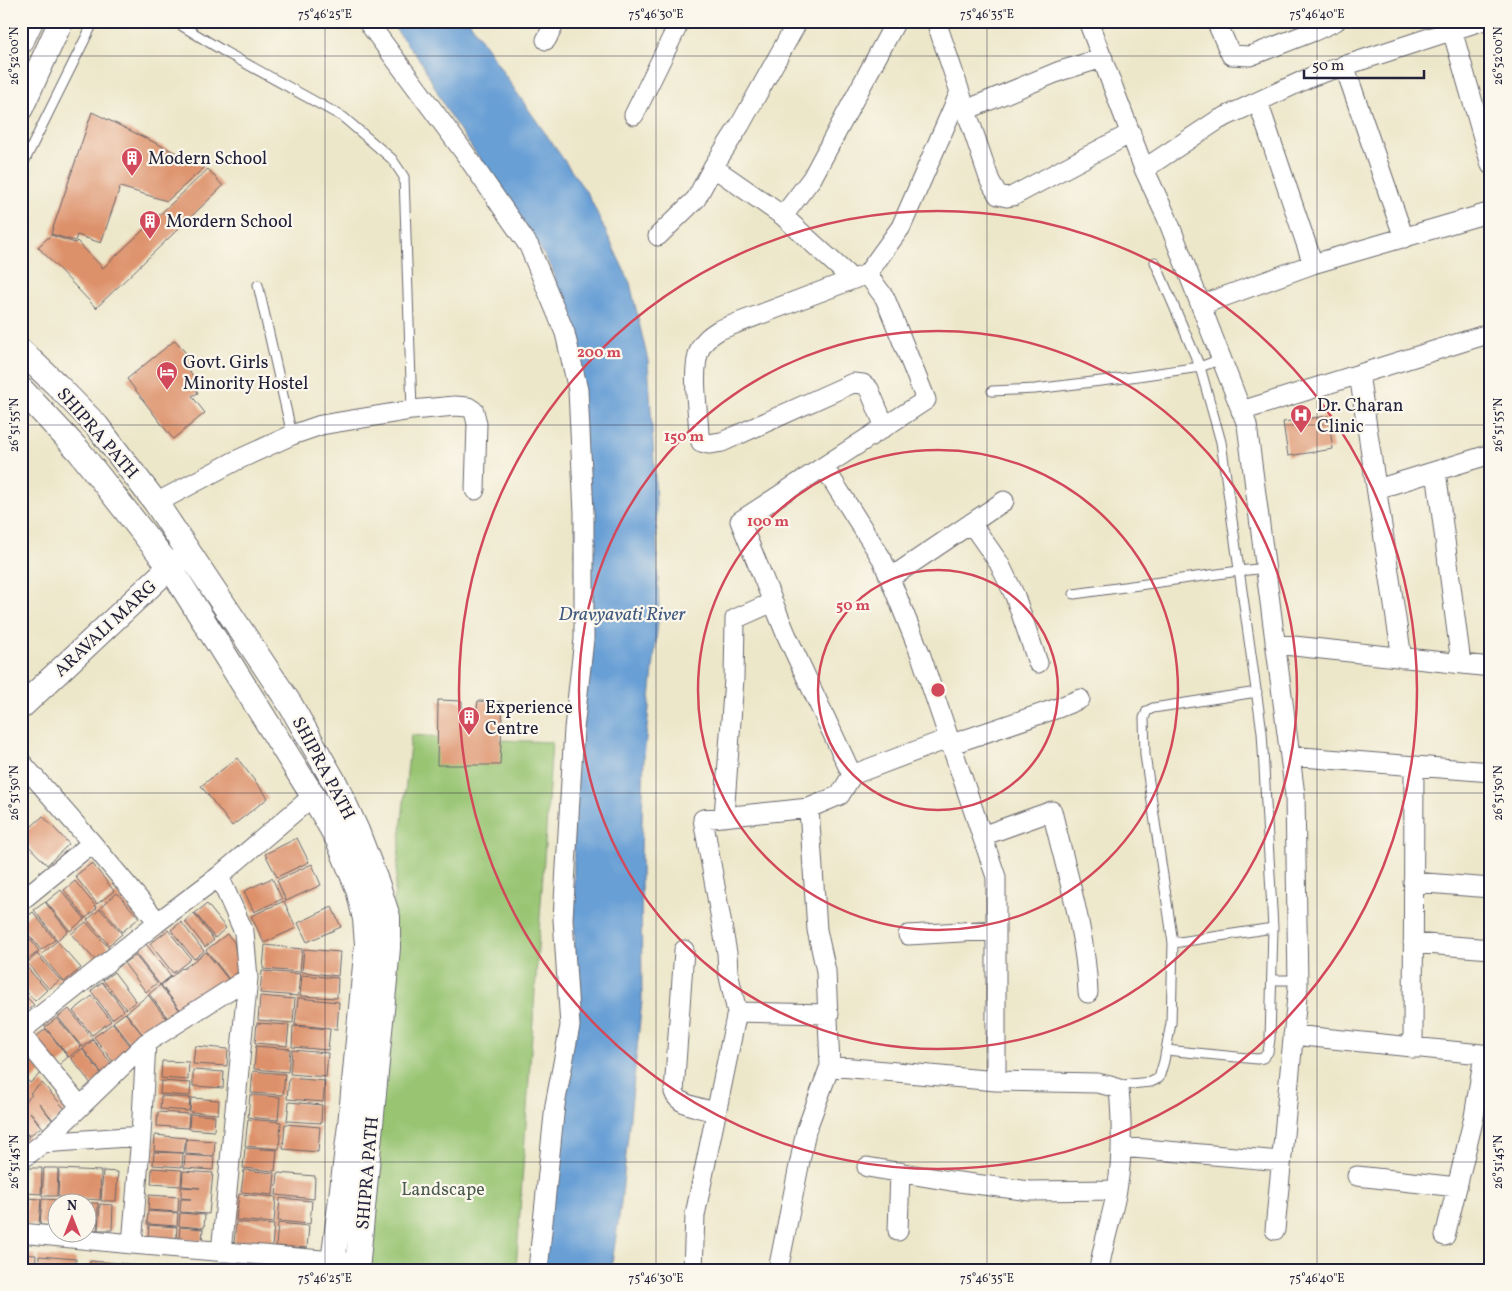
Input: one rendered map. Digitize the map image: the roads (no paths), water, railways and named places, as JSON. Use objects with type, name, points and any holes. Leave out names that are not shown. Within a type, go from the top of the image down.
[{"type":"street","points":[[21,42],[31,21]]},
{"type":"street","points":[[21,108],[60,21]]},
{"type":"street","points":[[367,21],[464,152],[528,246],[566,333],[578,390],[584,513],[584,629],[574,729],[563,919],[570,1026],[554,1105],[538,1270]]},
{"type":"street","points":[[546,40],[556,21]]},
{"type":"street","points":[[634,115],[680,21]]},
{"type":"street","points":[[658,236],[696,200],[713,167],[740,125],[798,21]]},
{"type":"street","points":[[783,216],[812,178],[896,21]]},
{"type":"street","points":[[936,21],[990,181],[998,195],[1013,196],[1131,133]]},
{"type":"street","points":[[1088,21],[1144,169],[1167,218],[1247,425],[1295,795],[1298,980],[1275,1230]]},
{"type":"street","points":[[1216,21],[1231,55],[1238,56],[1250,56],[1310,27],[1336,21]]},
{"type":"street","points":[[1144,169],[1218,120],[1313,76],[1481,21]]},
{"type":"street","points":[[1452,30],[1491,165]]},
{"type":"street","points":[[885,427],[869,389],[863,384],[853,383],[722,442],[708,444],[701,442],[695,365],[700,349],[707,338],[719,330],[859,277],[901,226],[963,101],[1103,58]]},
{"type":"street","points":[[1344,65],[1404,238]]},
{"type":"street","points":[[1258,102],[1313,264]]},
{"type":"street","points":[[713,167],[783,216],[885,298],[926,400],[740,521],[786,634],[852,775]]},
{"type":"street","points":[[1201,305],[1313,264],[1491,212]]},
{"type":"street","points":[[1241,411],[1491,334]]},
{"type":"street","name":"SHIPRA PATH","points":[[21,351],[97,426],[156,503],[190,553],[290,704],[336,785],[377,883],[388,917],[388,948],[358,1266]]},
{"type":"street","points":[[1359,374],[1402,658]]},
{"type":"street","name":"SHIPRA PATH","points":[[21,389],[79,451],[170,567],[313,796],[338,840],[358,889],[366,919],[367,944],[350,1125],[332,1265]]},
{"type":"street","points":[[156,503],[234,461],[321,424],[412,410],[456,406],[468,407],[474,411],[477,424],[475,490]]},
{"type":"street","points":[[1376,489],[1491,454]]},
{"type":"street","points":[[824,467],[882,559],[890,578],[920,653],[996,877],[996,1081]]},
{"type":"street","points":[[1436,471],[1461,664]]},
{"type":"street","points":[[890,578],[1004,501]]},
{"type":"street","points":[[971,523],[999,563],[1015,596],[1038,663]]},
{"type":"street","name":"ARAVALI MARG","points":[[21,706],[170,567],[190,553]]},
{"type":"street","points":[[724,817],[734,679],[735,619],[773,602]]},
{"type":"street","points":[[1275,644],[1491,666]]},
{"type":"street","points":[[693,1270],[695,1214],[737,1012],[728,972],[727,953],[703,819],[808,808],[840,795],[852,775],[951,741],[1058,708],[1080,699]]},
{"type":"street","points":[[1290,756],[1491,772]]},
{"type":"street","points":[[21,762],[158,922]]},
{"type":"street","points":[[1413,1048],[1414,766]]},
{"type":"street","points":[[80,1106],[21,1033],[158,922],[219,876],[313,796]]},
{"type":"street","points":[[778,1270],[806,1131],[830,1066],[826,971],[817,930],[808,808]]},
{"type":"street","points":[[982,836],[1052,811],[1077,914],[1087,970],[1088,993]]},
{"type":"street","points":[[21,901],[92,843]]},
{"type":"street","points":[[219,876],[244,932],[248,978],[221,1252]]},
{"type":"street","points":[[1413,882],[1491,888]]},
{"type":"street","points":[[908,935],[996,930]]},
{"type":"street","points":[[1413,943],[1491,949]]},
{"type":"street","points":[[684,950],[674,1092],[675,1096],[684,1102],[715,1112]]},
{"type":"street","points":[[21,1160],[43,1143],[146,1043],[248,978]]},
{"type":"street","points":[[737,1012],[829,1014]]},
{"type":"street","points":[[1293,1035],[1487,1055],[1445,1236]]},
{"type":"street","points":[[132,1244],[146,1043]]},
{"type":"street","points":[[830,1066],[996,1081],[1097,1083],[1119,1089],[1122,1147],[1117,1190],[1099,1270]]},
{"type":"street","points":[[43,1143],[141,1136]]},
{"type":"street","points":[[1122,1147],[1281,1161]]},
{"type":"street","points":[[867,1167],[951,1181],[1030,1191],[1117,1190]]},
{"type":"street","points":[[898,1231],[900,1172]]},
{"type":"street","points":[[1357,1176],[1457,1187]]},
{"type":"street","points":[[21,1233],[221,1252],[332,1265],[358,1266]]},
{"type":"lane","points":[[21,168],[94,21]]},
{"type":"lane","points":[[174,21],[224,52],[343,117],[392,159],[404,177],[412,410]]},
{"type":"lane","points":[[1155,262],[1200,367],[1221,442],[1257,692],[1265,777],[1273,928],[1270,1039],[1268,1052],[1264,1058],[1256,1059],[1166,1050]]},
{"type":"lane","points":[[258,285],[292,435]]},
{"type":"lane","points":[[992,391],[1035,389],[1108,380],[1200,367],[1221,359]]},
{"type":"lane","points":[[1074,594],[1239,570],[1266,568]]},
{"type":"lane","points":[[1119,1089],[1130,1084],[1151,1082],[1159,1078],[1171,1023],[1174,943],[1145,755],[1144,718],[1147,712],[1153,708],[1257,692]]},
{"type":"lane","points":[[1174,943],[1273,928]]},
{"type":"lane","points":[[1272,980],[1298,980]]},
{"type":"water","name":"Dravyavati River","points":[[389,21],[469,21],[589,196],[630,283],[648,361],[655,477],[659,612],[644,757],[641,854],[642,1001],[621,1203],[611,1270],[541,1270],[575,984],[573,794],[578,359],[552,268],[524,223],[450,116],[422,63]]},
{"type":"place","name":"Modern School","points":[[132,177]]},
{"type":"place","name":"Mordern School","points":[[150,240]]},
{"type":"place","name":"Govt. Girls Minority Hostel","points":[[167,391]]},
{"type":"place","name":"Dr. Charan Clinic","points":[[1301,434]]},
{"type":"place","name":"Experience Centre","points":[[469,736]]},
{"type":"park label","name":"Landscape","points":[[443,1189]]}]
